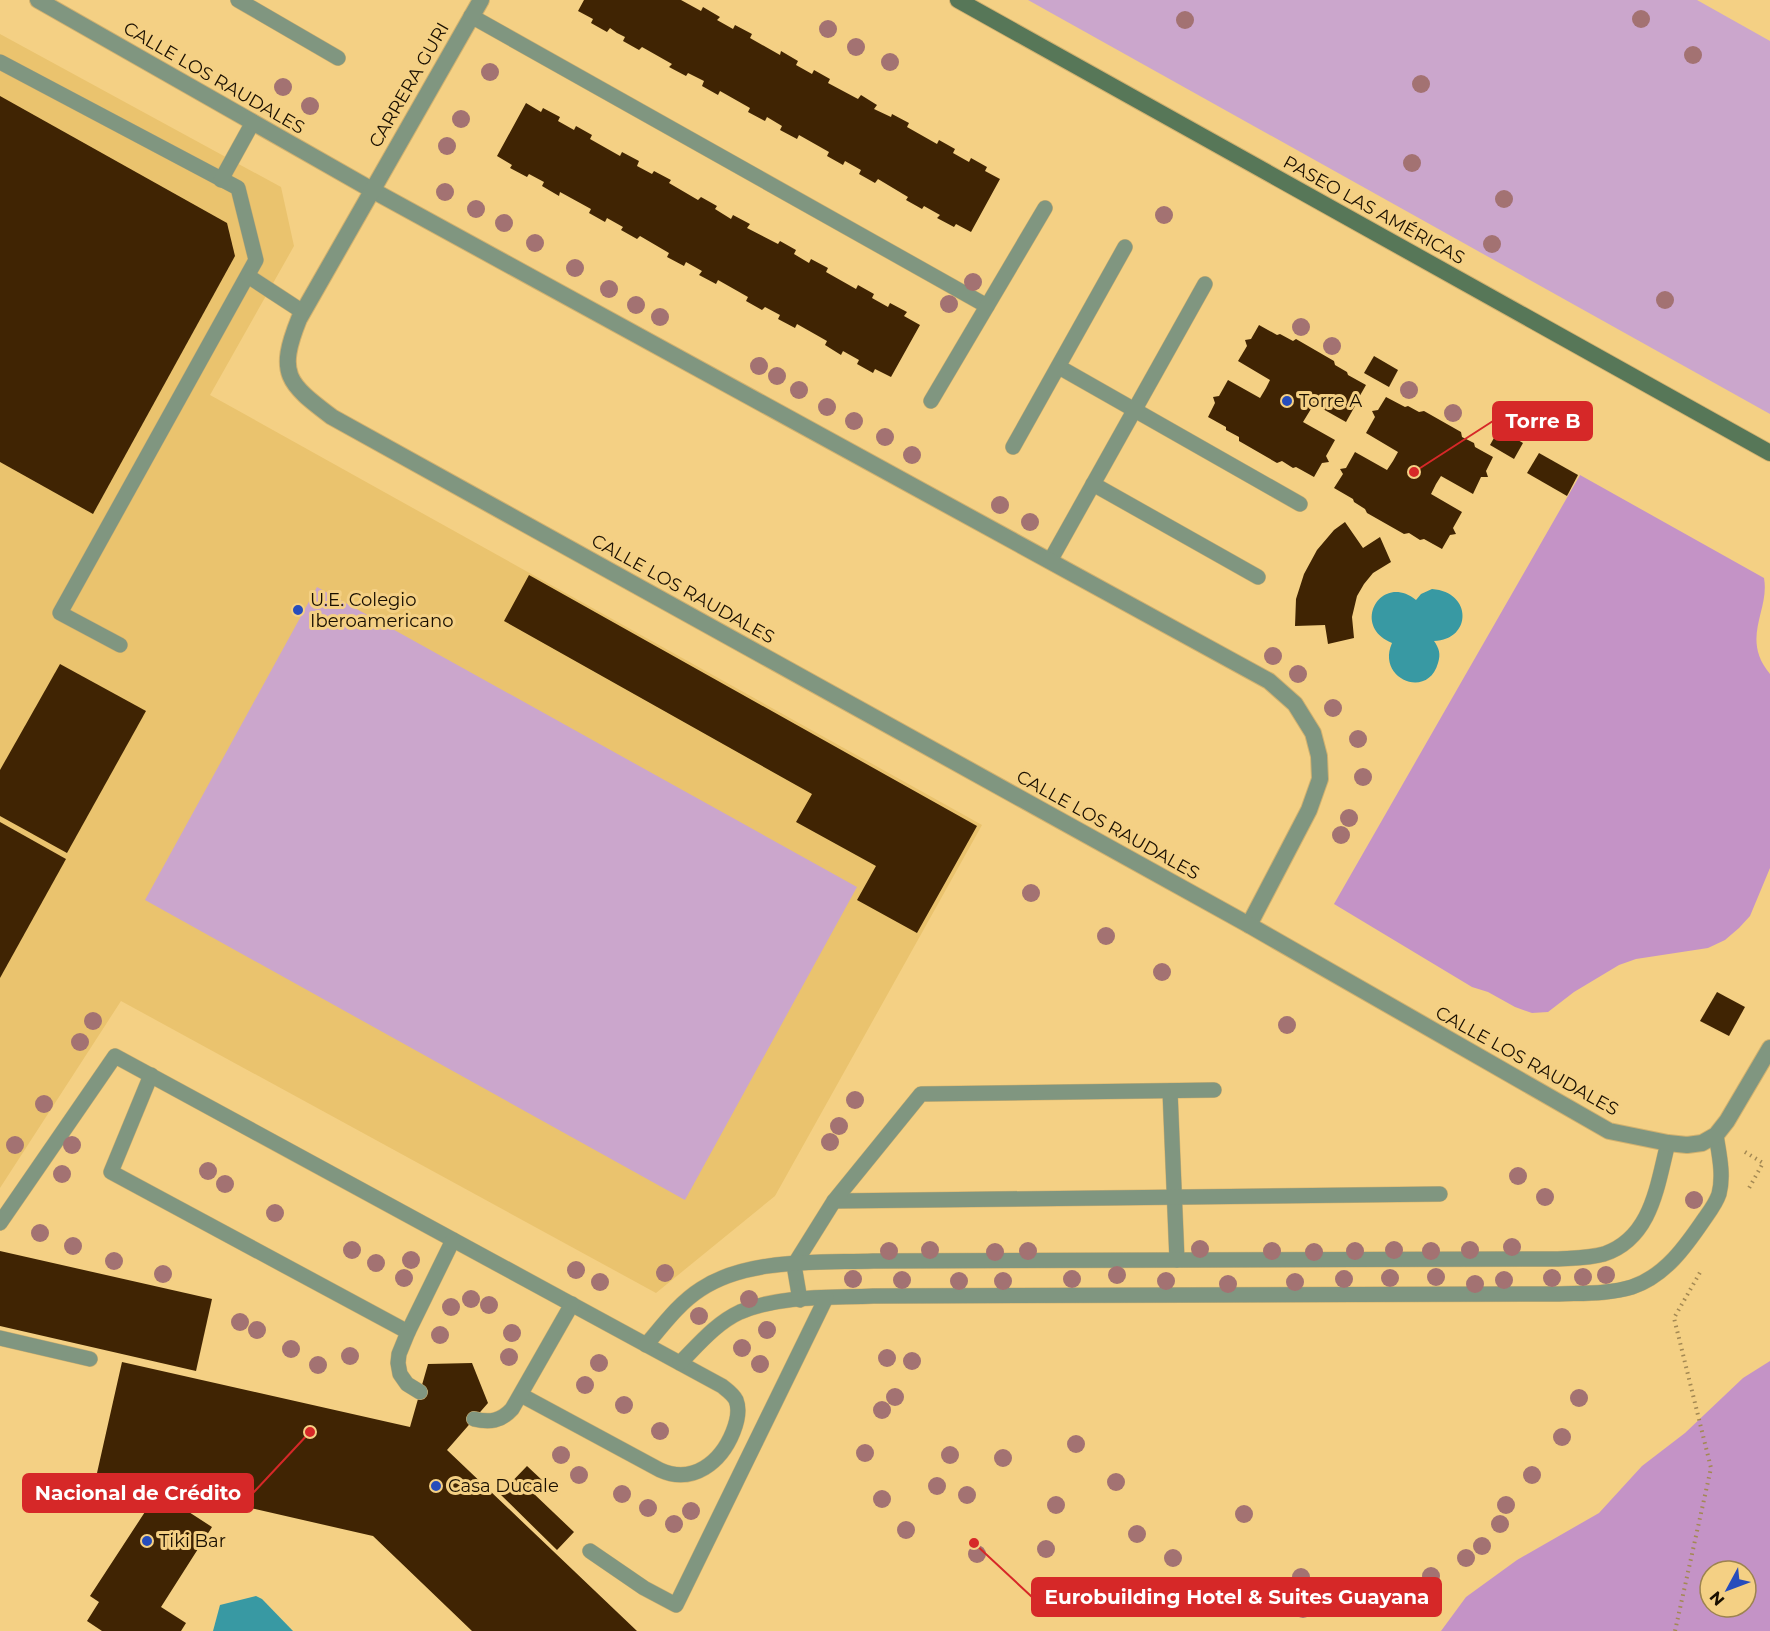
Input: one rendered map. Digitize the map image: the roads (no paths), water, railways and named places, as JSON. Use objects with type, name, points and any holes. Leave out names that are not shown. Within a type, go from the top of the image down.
[{"type":"main road","name":"PASEO LAS AMÉRICAS","points":[[958,0],[1770,453]]},
{"type":"street","name":"CALLE LOS RAUDALES","points":[[38,0],[372,190],[1269,681],[1294,704],[1313,733],[1319,756],[1320,779],[1309,810],[1249,925]]},
{"type":"street","name":"CARRERA GURI","points":[[372,190],[481,0]]},
{"type":"street","name":"CALLE LOS RAUDALES","points":[[372,190],[303,312],[292,337],[287,357],[291,379],[307,398],[332,417],[1249,925],[1609,1131],[1668,1143],[1687,1144],[1702,1143],[1716,1135]]},
{"type":"street","points":[[1716,1135],[1732,1113],[1770,1047]]},
{"type":"lane","points":[[238,0],[338,58]]},
{"type":"lane","points":[[471,16],[987,306]]},
{"type":"lane","points":[[0,62],[238,188],[256,260],[60,613],[120,645]]},
{"type":"lane","points":[[221,180],[253,122]]},
{"type":"lane","points":[[931,401],[1045,208]]},
{"type":"lane","points":[[1013,447],[1125,247]]},
{"type":"lane","points":[[248,276],[303,312]]},
{"type":"lane","points":[[1050,561],[1205,284]]},
{"type":"lane","points":[[1059,367],[1300,504]]},
{"type":"lane","points":[[1093,484],[1258,577]]},
{"type":"lane","points":[[0,1222],[115,1056],[722,1386],[736,1400],[737,1412],[734,1430],[720,1456],[707,1467],[687,1474],[674,1475],[660,1470],[521,1395]]},
{"type":"lane","points":[[151,1076],[111,1172],[408,1332]]},
{"type":"lane","points":[[800,1300],[794,1264],[834,1201],[921,1094],[1214,1090]]},
{"type":"lane","points":[[1170,1091],[1177,1260]]},
{"type":"lane","points":[[680,1364],[712,1331],[740,1312],[800,1300],[897,1295],[1559,1294],[1632,1287],[1651,1278],[1666,1267],[1693,1235],[1717,1200],[1721,1172],[1716,1135]]},
{"type":"lane","points":[[646,1345],[679,1307],[702,1288],[731,1274],[756,1268],[794,1264],[873,1261],[1584,1258],[1615,1249],[1638,1231],[1647,1219],[1668,1143]]},
{"type":"lane","points":[[834,1201],[1440,1194]]},
{"type":"lane","points":[[420,1392],[407,1384],[399,1370],[399,1354],[453,1240]]},
{"type":"lane","points":[[590,1551],[644,1588],[676,1605],[826,1298]]},
{"type":"lane","points":[[474,1419],[485,1422],[502,1419],[512,1409],[572,1304]]},
{"type":"lane","points":[[0,1338],[90,1359]]},
{"type":"water","points":[[1432,589],[1445,592],[1455,598],[1461,607],[1463,616],[1461,625],[1447,639],[1434,641],[1439,657],[1432,674],[1424,681],[1405,680],[1391,667],[1389,656],[1392,643],[1380,635],[1373,625],[1372,615],[1375,605],[1382,597],[1392,593],[1403,593],[1416,600],[1421,594]]},
{"type":"water","points":[[256,1596],[262,1599],[293,1631],[213,1631],[220,1605]]},
{"type":"place","name":"Torre A","points":[[1287,401]]},
{"type":"place","name":"Torre B","points":[[1414,472]]},
{"type":"place","name":"U.E. Colegio Iberoamericano","points":[[298,610]]},
{"type":"place","name":"Nacional de Crédito","points":[[310,1432]]},
{"type":"place","name":"Casa Ducale","points":[[436,1486]]},
{"type":"place","name":"Tiki Bar","points":[[147,1541]]},
{"type":"place","name":"Eurobuilding Hotel & Suites Guayana","points":[[974,1543]]}]
